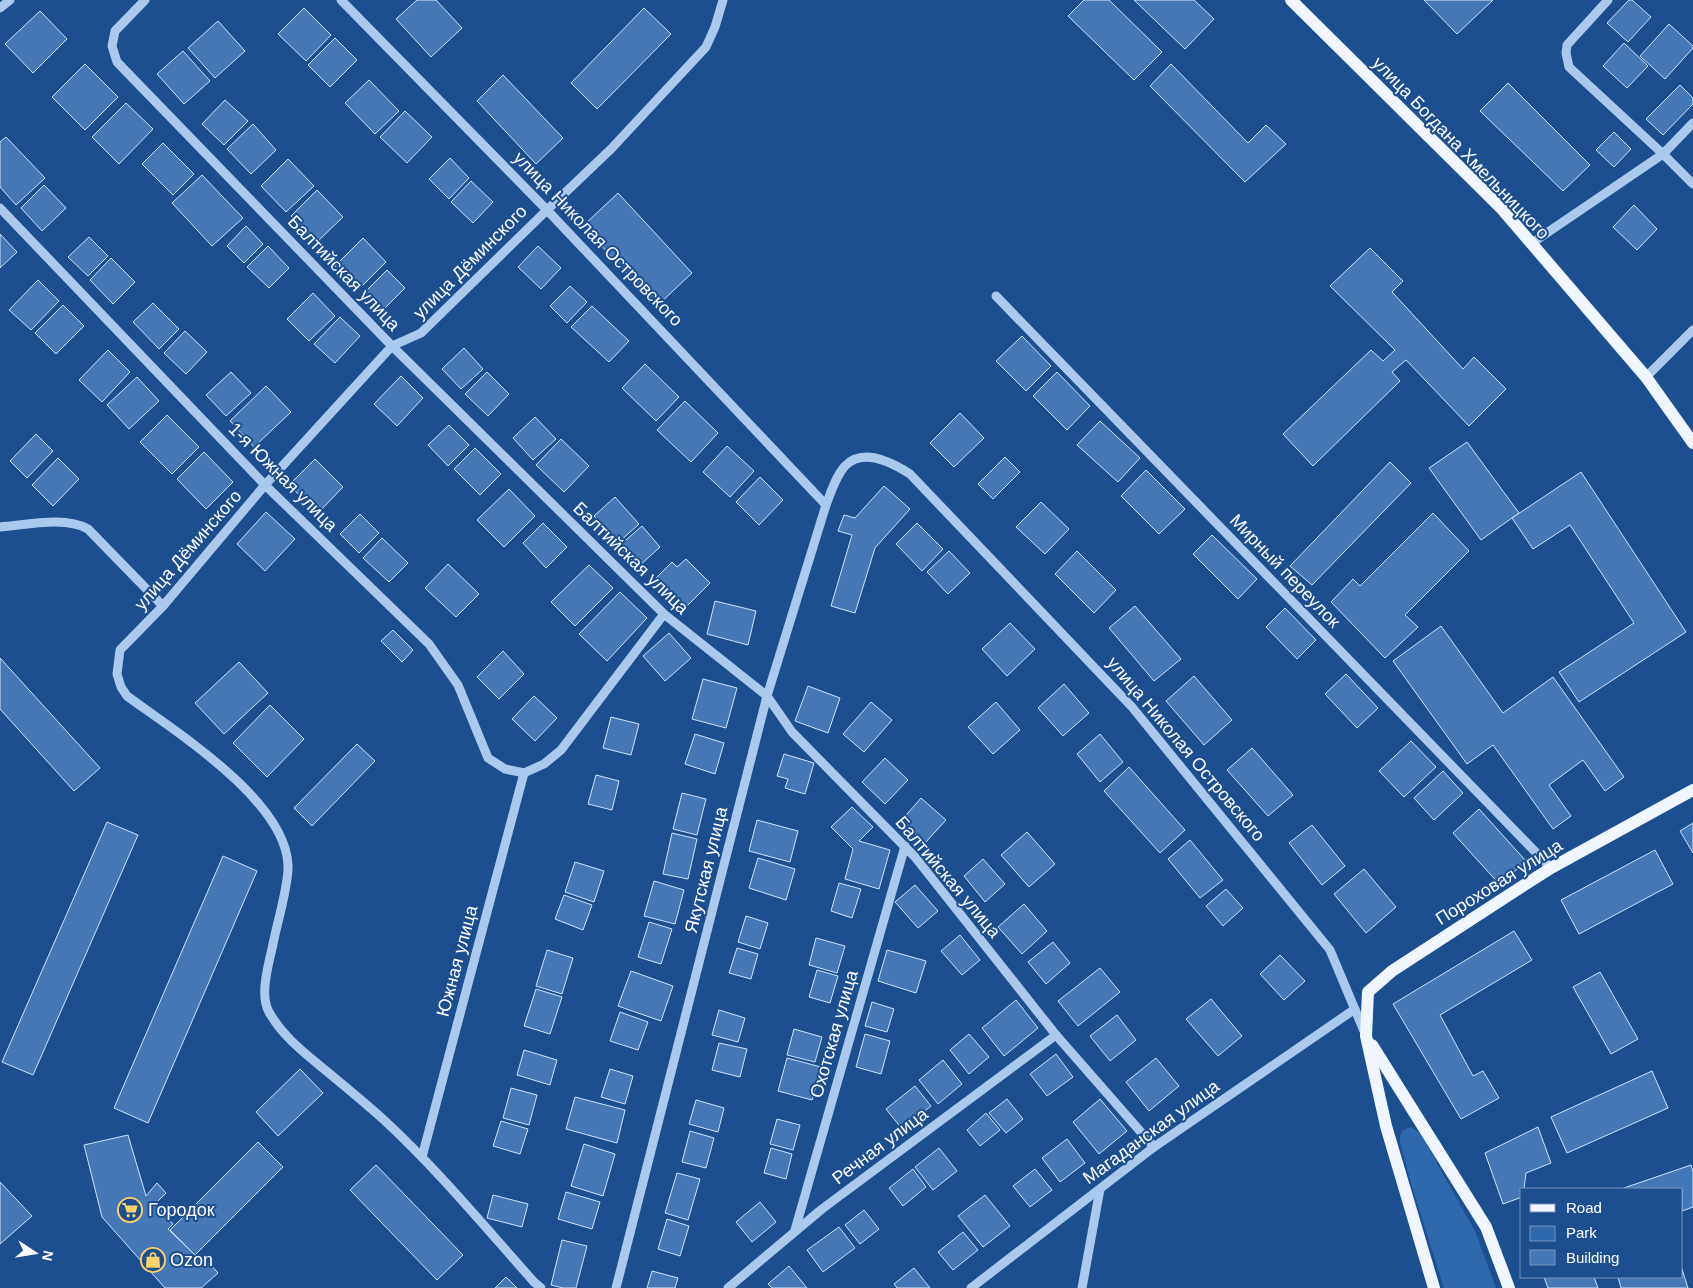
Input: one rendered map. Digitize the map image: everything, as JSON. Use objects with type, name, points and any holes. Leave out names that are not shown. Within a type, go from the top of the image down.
[{"type":"main road","name":"улица Богдана Хмельницкого","points":[[1291,0],[1502,209],[1646,377],[1693,443]]},
{"type":"main road","name":"Пороховая улица","points":[[1366,1036],[1368,992],[1392,971],[1551,868],[1693,790]]},
{"type":"main road","name":"улица Николая Островского","points":[[1366,1036],[1386,1126],[1434,1288]]},
{"type":"main road","name":"улица Николая Островского","points":[[1366,1036],[1486,1227],[1509,1288]]},
{"type":"street","points":[[0,8],[10,0]]},
{"type":"street","name":"Балтийская улица","points":[[145,0],[115,31],[112,46],[117,62],[392,346],[664,614],[767,696],[792,732],[915,857],[1056,1035],[1154,1147]]},
{"type":"street","name":"улица Николая Островского","points":[[341,0],[547,210],[826,505]]},
{"type":"street","name":"улица Дёминского","points":[[422,1157],[384,1120],[294,1044],[267,1010],[265,996],[266,974],[288,866],[286,849],[272,821],[242,784],[218,763],[127,696],[121,687],[117,674],[120,650],[163,606],[265,485],[392,346],[422,333],[612,149],[706,46],[715,27],[723,0]]},
{"type":"street","points":[[1608,0],[1567,45],[1566,52],[1569,67],[1693,184]]},
{"type":"street","points":[[1532,244],[1663,154],[1693,123]]},
{"type":"street","name":"1-я Южная улица","points":[[0,208],[265,485],[429,644],[458,685],[488,758],[505,769],[524,773]]},
{"type":"street","name":"Мирный переулок","points":[[996,296],[1551,868]]},
{"type":"street","points":[[1646,377],[1693,330]]},
{"type":"street","name":"улица Николая Островского","points":[[845,466],[860,458],[877,458],[895,464],[910,474],[1132,707],[1330,950],[1366,1036]]},
{"type":"street","name":"Якутская улица","points":[[616,1288],[767,696],[826,505],[835,483],[845,466]]},
{"type":"street","points":[[0,527],[56,522],[81,525],[88,529],[163,606]]},
{"type":"street","points":[[524,773],[544,764],[561,750],[664,614]]},
{"type":"street","name":"Южная улица","points":[[422,1157],[524,773]]},
{"type":"street","name":"Охотская улица","points":[[795,1231],[904,846]]},
{"type":"street","name":"Магаданская улица","points":[[971,1288],[1154,1147],[1355,1009]]},
{"type":"street","name":"Речная улица","points":[[728,1288],[795,1231],[1056,1035]]},
{"type":"street","points":[[422,1157],[541,1288]]},
{"type":"street","points":[[1082,1288],[1100,1189]]},
{"type":"green space","points":[[1411,1127],[1420,1133],[1475,1231],[1496,1288],[1444,1288],[1400,1142],[1402,1132]]},
{"type":"building","points":[[417,0],[436,0],[462,28],[431,57],[396,19]]},
{"type":"building","points":[[1084,0],[1109,0],[1162,52],[1134,80],[1068,16]]},
{"type":"building","points":[[1134,0],[1194,0],[1214,19],[1185,49]]},
{"type":"building","points":[[1424,0],[1493,0],[1457,34]]},
{"type":"building","points":[[1629,0],[1632,0],[1651,17],[1628,42],[1607,23]]},
{"type":"building","points":[[304,8],[331,35],[306,61],[278,34]]},
{"type":"building","points":[[644,8],[671,34],[597,109],[571,83]]},
{"type":"building","points":[[40,11],[67,39],[33,73],[5,44]]},
{"type":"building","points":[[218,21],[245,51],[215,78],[188,48]]},
{"type":"building","points":[[1669,24],[1693,48],[1665,79],[1640,56]]},
{"type":"building","points":[[335,38],[357,60],[330,87],[308,65]]},
{"type":"building","points":[[1624,43],[1648,66],[1627,88],[1603,66]]},
{"type":"building","points":[[183,51],[210,81],[184,104],[157,74]]},
{"type":"building","points":[[85,64],[118,97],[85,130],[52,97]]},
{"type":"building","points":[[1171,64],[1248,143],[1266,125],[1286,144],[1245,182],[1150,86]]},
{"type":"building","points":[[503,75],[563,138],[536,164],[477,101]]},
{"type":"building","points":[[369,80],[399,111],[375,134],[345,103]]},
{"type":"building","points":[[1508,83],[1590,165],[1563,191],[1480,111]]},
{"type":"building","points":[[1680,85],[1693,98],[1693,104],[1663,135],[1646,119]]},
{"type":"building","points":[[225,100],[248,121],[224,145],[202,124]]},
{"type":"building","points":[[126,103],[153,129],[119,164],[92,137]]},
{"type":"building","points":[[405,111],[432,137],[407,163],[380,137]]},
{"type":"building","points":[[253,124],[276,150],[251,174],[227,149]]},
{"type":"building","points":[[1614,132],[1631,149],[1614,167],[1596,150]]},
{"type":"building","points":[[6,137],[45,178],[16,205],[0,187],[0,142]]},
{"type":"building","points":[[163,143],[194,174],[173,195],[142,164]]},
{"type":"building","points":[[450,158],[469,178],[449,199],[429,179]]},
{"type":"building","points":[[288,159],[314,186],[286,212],[261,186]]},
{"type":"building","points":[[202,175],[243,218],[212,246],[172,203]]},
{"type":"building","points":[[471,181],[493,202],[473,223],[451,202]]},
{"type":"building","points":[[44,185],[66,208],[42,231],[21,208]]},
{"type":"building","points":[[317,190],[343,217],[317,242],[291,216]]},
{"type":"building","points":[[618,193],[692,273],[657,306],[583,226]]},
{"type":"building","points":[[1634,205],[1657,229],[1637,250],[1613,227]]},
{"type":"building","points":[[246,226],[263,244],[244,263],[227,246]]},
{"type":"building","points":[[0,234],[17,252],[0,268]]},
{"type":"building","points":[[89,237],[108,256],[88,276],[68,257]]},
{"type":"building","points":[[363,238],[386,262],[358,290],[335,266]]},
{"type":"building","points":[[268,246],[289,268],[269,288],[247,267]]},
{"type":"building","points":[[538,246],[561,268],[541,289],[518,267]]},
{"type":"building","points":[[1370,248],[1403,281],[1392,292],[1463,369],[1474,357],[1506,389],[1469,426],[1406,360],[1392,372],[1400,381],[1313,466],[1283,434],[1371,350],[1383,361],[1395,350],[1330,286]]},
{"type":"building","points":[[111,258],[135,282],[113,304],[90,280]]},
{"type":"building","points":[[387,270],[405,288],[381,312],[363,294]]},
{"type":"building","points":[[38,280],[59,301],[31,330],[9,310]]},
{"type":"building","points":[[570,286],[587,302],[567,323],[550,306]]},
{"type":"building","points":[[313,293],[335,316],[309,341],[287,319]]},
{"type":"building","points":[[153,303],[179,329],[159,349],[133,322]]},
{"type":"building","points":[[63,305],[84,326],[56,354],[35,333]]},
{"type":"building","points":[[592,306],[629,341],[609,362],[571,327]]},
{"type":"building","points":[[340,317],[360,336],[335,363],[314,344]]},
{"type":"building","points":[[185,331],[207,352],[186,374],[164,353]]},
{"type":"building","points":[[1022,336],[1051,366],[1026,391],[996,361]]},
{"type":"building","points":[[464,348],[483,369],[461,389],[442,369]]},
{"type":"building","points":[[108,350],[130,372],[102,402],[79,380]]},
{"type":"building","points":[[645,364],[679,397],[656,421],[622,388]]},
{"type":"building","points":[[231,372],[251,393],[226,416],[206,395]]},
{"type":"building","points":[[487,372],[509,394],[488,416],[465,394]]},
{"type":"building","points":[[1057,372],[1090,406],[1067,430],[1033,396]]},
{"type":"building","points":[[401,376],[423,398],[397,426],[374,404]]},
{"type":"building","points":[[137,377],[159,401],[129,429],[107,405]]},
{"type":"building","points":[[266,386],[291,412],[254,447],[230,421]]},
{"type":"building","points":[[685,401],[718,433],[691,462],[657,430]]},
{"type":"building","points":[[960,413],[984,438],[954,467],[930,443]]},
{"type":"building","points":[[167,415],[199,447],[172,474],[140,442]]},
{"type":"building","points":[[535,417],[556,439],[533,460],[513,438]]},
{"type":"building","points":[[1100,421],[1140,458],[1118,482],[1077,445]]},
{"type":"building","points":[[449,425],[469,445],[448,466],[428,445]]},
{"type":"building","points":[[36,434],[53,451],[27,478],[10,461]]},
{"type":"building","points":[[561,439],[589,466],[564,492],[536,465]]},
{"type":"building","points":[[1467,442],[1519,513],[1481,540],[1429,468]]},
{"type":"building","points":[[727,446],[754,471],[730,497],[703,472]]},
{"type":"building","points":[[475,448],[501,474],[480,495],[454,469]]},
{"type":"building","points":[[204,452],[233,482],[206,509],[177,479]]},
{"type":"building","points":[[1005,457],[1020,472],[993,499],[978,484]]},
{"type":"building","points":[[58,458],[79,479],[53,506],[32,485]]},
{"type":"building","points":[[315,459],[343,487],[318,513],[289,485]]},
{"type":"building","points":[[1390,462],[1411,483],[1312,585],[1290,566]]},
{"type":"building","points":[[1146,470],[1185,509],[1159,534],[1121,496]]},
{"type":"building","points":[[1581,472],[1686,632],[1579,702],[1559,672],[1634,623],[1570,525],[1533,549],[1512,518]]},
{"type":"building","points":[[760,477],[783,500],[759,525],[736,502]]},
{"type":"building","points":[[884,486],[910,509],[875,548],[855,613],[831,606],[852,535],[838,531],[844,515],[855,518]]},
{"type":"building","points":[[509,489],[535,516],[504,547],[477,520]]},
{"type":"building","points":[[615,497],[639,524],[618,543],[594,516]]},
{"type":"building","points":[[1041,502],[1069,529],[1045,554],[1016,527]]},
{"type":"building","points":[[266,512],[295,539],[265,571],[237,544]]},
{"type":"building","points":[[1433,513],[1469,551],[1405,615],[1418,627],[1385,658],[1331,602],[1353,579],[1360,586]]},
{"type":"building","points":[[360,514],[379,533],[359,553],[340,534]]},
{"type":"building","points":[[543,523],[567,547],[546,568],[523,543]]},
{"type":"building","points":[[917,523],[943,549],[922,571],[896,544]]},
{"type":"building","points":[[642,526],[660,547],[638,567],[619,546]]},
{"type":"building","points":[[1212,535],[1257,579],[1238,599],[1193,554]]},
{"type":"building","points":[[382,538],[408,563],[389,582],[363,558]]},
{"type":"building","points":[[949,551],[970,573],[948,594],[927,572]]},
{"type":"building","points":[[1077,551],[1116,590],[1094,613],[1055,574]]},
{"type":"building","points":[[686,559],[710,583],[685,608],[656,578],[672,562],[677,567]]},
{"type":"building","points":[[448,564],[479,594],[456,617],[425,588]]},
{"type":"building","points":[[589,565],[613,588],[575,626],[551,602]]},
{"type":"building","points":[[620,592],[647,618],[607,661],[579,634]]},
{"type":"building","points":[[715,601],[756,611],[748,645],[707,634]]},
{"type":"building","points":[[1135,606],[1181,659],[1154,681],[1109,628]]},
{"type":"building","points":[[1285,608],[1316,640],[1297,659],[1266,627]]},
{"type":"building","points":[[1010,623],[1035,649],[1007,676],[982,649]]},
{"type":"building","points":[[1441,626],[1503,713],[1553,677],[1624,777],[1605,791],[1583,760],[1549,785],[1571,816],[1553,829],[1493,745],[1467,764],[1393,661]]},
{"type":"building","points":[[393,630],[413,650],[402,662],[381,641]]},
{"type":"building","points":[[669,633],[691,658],[665,681],[643,656]]},
{"type":"building","points":[[503,651],[524,674],[499,699],[477,677]]},
{"type":"building","points":[[0,658],[100,768],[74,791],[0,709]]},
{"type":"building","points":[[239,662],[268,693],[224,734],[195,703]]},
{"type":"building","points":[[1346,674],[1378,708],[1357,728],[1325,694]]},
{"type":"building","points":[[1194,676],[1232,720],[1204,745],[1166,701]]},
{"type":"building","points":[[703,679],[737,688],[726,728],[692,719]]},
{"type":"building","points":[[1064,684],[1089,713],[1063,736],[1038,708]]},
{"type":"building","points":[[808,686],[840,698],[828,733],[795,721]]},
{"type":"building","points":[[534,696],[557,718],[535,741],[512,719]]},
{"type":"building","points":[[871,702],[892,720],[864,752],[843,734]]},
{"type":"building","points":[[996,702],[1020,730],[993,754],[968,727]]},
{"type":"building","points":[[270,705],[304,739],[267,777],[233,743]]},
{"type":"building","points":[[611,717],[639,724],[631,755],[603,748]]},
{"type":"building","points":[[695,734],[724,743],[715,774],[685,764]]},
{"type":"building","points":[[1100,734],[1123,762],[1100,782],[1077,754]]},
{"type":"building","points":[[1411,741],[1436,767],[1404,797],[1379,771]]},
{"type":"building","points":[[357,744],[375,761],[312,826],[294,808]]},
{"type":"building","points":[[1252,748],[1293,795],[1268,816],[1227,770]]},
{"type":"building","points":[[784,754],[814,763],[805,794],[785,788],[788,779],[777,776]]},
{"type":"building","points":[[885,758],[908,780],[885,804],[862,782]]},
{"type":"building","points":[[1129,767],[1185,830],[1160,853],[1104,791]]},
{"type":"building","points":[[1443,771],[1463,793],[1434,820],[1414,798]]},
{"type":"building","points":[[596,775],[619,781],[612,810],[588,804]]},
{"type":"building","points":[[682,793],[706,799],[697,835],[673,829]]},
{"type":"building","points":[[921,798],[946,820],[925,843],[901,821]]},
{"type":"building","points":[[852,807],[873,827],[859,841],[890,850],[879,889],[845,879],[853,849],[831,827]]},
{"type":"building","points":[[1479,809],[1526,861],[1500,885],[1453,833]]},
{"type":"building","points":[[757,820],[798,831],[790,862],[749,851]]},
{"type":"building","points":[[107,822],[138,835],[33,1075],[2,1062]]},
{"type":"building","points":[[1693,823],[1693,853],[1680,831]]},
{"type":"building","points":[[1312,825],[1345,866],[1322,885],[1289,843]]},
{"type":"building","points":[[1027,832],[1055,864],[1029,887],[1001,855]]},
{"type":"building","points":[[672,833],[697,839],[688,879],[663,874]]},
{"type":"building","points":[[1190,840],[1223,880],[1200,898],[1168,859]]},
{"type":"building","points":[[1655,850],[1673,884],[1579,934],[1561,900]]},
{"type":"building","points":[[223,856],[257,871],[148,1123],[114,1108]]},
{"type":"building","points":[[758,858],[795,869],[786,900],[749,888]]},
{"type":"building","points":[[983,859],[1005,884],[985,902],[964,876]]},
{"type":"building","points":[[575,862],[604,871],[594,902],[565,892]]},
{"type":"building","points":[[1364,869],[1396,907],[1366,933],[1334,894]]},
{"type":"building","points":[[654,881],[684,890],[675,924],[644,916]]},
{"type":"building","points":[[839,883],[861,889],[852,918],[831,911]]},
{"type":"building","points":[[915,885],[938,911],[918,928],[895,902]]},
{"type":"building","points":[[1226,889],[1243,908],[1223,926],[1206,906]]},
{"type":"building","points":[[564,895],[592,905],[583,930],[555,919]]},
{"type":"building","points":[[1024,904],[1047,931],[1022,954],[998,927]]},
{"type":"building","points":[[746,916],[768,923],[760,949],[738,942]]},
{"type":"building","points":[[649,922],[672,929],[661,964],[638,957]]},
{"type":"building","points":[[1514,931],[1532,960],[1440,1015],[1473,1076],[1483,1071],[1499,1098],[1461,1119],[1393,1004]]},
{"type":"building","points":[[960,935],[980,960],[962,975],[941,951]]},
{"type":"building","points":[[816,938],[845,946],[837,973],[809,965]]},
{"type":"building","points":[[1053,942],[1070,963],[1046,984],[1028,962]]},
{"type":"building","points":[[737,948],[758,954],[751,979],[729,973]]},
{"type":"building","points":[[547,950],[573,958],[562,994],[536,986]]},
{"type":"building","points":[[887,950],[926,961],[916,993],[878,981]]},
{"type":"building","points":[[1280,955],[1305,981],[1284,1000],[1260,974]]},
{"type":"building","points":[[1100,968],[1120,992],[1078,1026],[1058,1001]]},
{"type":"building","points":[[817,970],[838,976],[830,1003],[809,997]]},
{"type":"building","points":[[631,971],[673,986],[661,1021],[618,1006]]},
{"type":"building","points":[[1600,972],[1638,1039],[1611,1054],[1573,987]]},
{"type":"building","points":[[536,989],[562,997],[550,1034],[524,1026]]},
{"type":"building","points":[[1211,999],[1242,1036],[1218,1056],[1186,1019]]},
{"type":"building","points":[[1016,1000],[1038,1028],[1004,1056],[982,1028]]},
{"type":"building","points":[[872,1002],[894,1009],[887,1032],[865,1026]]},
{"type":"building","points":[[719,1010],[745,1018],[738,1042],[712,1035]]},
{"type":"building","points":[[620,1012],[648,1022],[638,1050],[610,1041]]},
{"type":"building","points":[[1117,1015],[1136,1040],[1110,1061],[1090,1036]]},
{"type":"building","points":[[794,1029],[822,1037],[815,1062],[787,1055]]},
{"type":"building","points":[[865,1034],[890,1041],[881,1074],[856,1067]]},
{"type":"building","points":[[969,1034],[989,1057],[969,1074],[950,1050]]},
{"type":"building","points":[[719,1043],[747,1049],[740,1077],[712,1070]]},
{"type":"building","points":[[524,1050],[557,1060],[550,1085],[517,1075]]},
{"type":"building","points":[[1056,1054],[1073,1077],[1047,1096],[1030,1074]]},
{"type":"building","points":[[787,1058],[821,1067],[812,1100],[778,1091]]},
{"type":"building","points":[[1156,1058],[1179,1086],[1149,1111],[1126,1082]]},
{"type":"building","points":[[943,1060],[962,1084],[938,1104],[919,1080]]},
{"type":"building","points":[[300,1069],[323,1093],[278,1136],[256,1112]]},
{"type":"building","points":[[610,1069],[633,1076],[625,1104],[601,1097]]},
{"type":"building","points":[[1652,1071],[1668,1108],[1567,1153],[1551,1117]]},
{"type":"building","points":[[915,1086],[931,1106],[902,1129],[886,1109]]},
{"type":"building","points":[[511,1088],[537,1095],[529,1125],[503,1118]]},
{"type":"building","points":[[575,1097],[625,1110],[617,1143],[566,1129]]},
{"type":"building","points":[[1007,1099],[1023,1119],[1006,1133],[989,1113]]},
{"type":"building","points":[[1100,1099],[1127,1131],[1099,1154],[1073,1122]]},
{"type":"building","points":[[696,1100],[724,1108],[718,1132],[689,1124]]},
{"type":"building","points":[[986,1113],[1000,1130],[980,1146],[967,1130]]},
{"type":"building","points":[[777,1119],[800,1125],[793,1150],[770,1144]]},
{"type":"building","points":[[501,1121],[528,1129],[520,1154],[493,1146]]},
{"type":"building","points":[[1538,1127],[1551,1163],[1526,1173],[1524,1188],[1520,1188],[1520,1198],[1503,1204],[1485,1153]]},
{"type":"building","points":[[690,1131],[714,1138],[706,1168],[682,1162]]},
{"type":"building","name":"Городок","points":[[128,1135],[146,1196],[157,1183],[166,1193],[155,1204],[173,1224],[168,1229],[195,1255],[211,1265],[218,1273],[201,1288],[165,1288],[102,1217],[84,1145]]},
{"type":"building","points":[[1067,1139],[1085,1163],[1060,1182],[1042,1158]]},
{"type":"building","points":[[258,1142],[283,1167],[195,1255],[170,1230]]},
{"type":"building","points":[[584,1144],[615,1154],[603,1196],[571,1186]]},
{"type":"building","points":[[771,1148],[792,1154],[786,1179],[764,1173]]},
{"type":"building","points":[[939,1148],[957,1171],[933,1190],[915,1167]]},
{"type":"building","points":[[376,1165],[463,1255],[437,1280],[350,1190]]},
{"type":"building","points":[[1691,1165],[1693,1171],[1693,1207],[1683,1211],[1683,1188],[1624,1188]]},
{"type":"building","points":[[913,1169],[926,1187],[903,1206],[889,1188]]},
{"type":"building","points":[[1035,1169],[1052,1190],[1030,1207],[1013,1186]]},
{"type":"building","points":[[677,1173],[700,1179],[688,1220],[665,1213]]},
{"type":"building","points":[[0,1182],[32,1216],[0,1244]]},
{"type":"building","points":[[566,1192],[600,1202],[592,1229],[558,1219]]},
{"type":"building","points":[[493,1195],[528,1204],[522,1227],[487,1218]]},
{"type":"building","points":[[985,1195],[1010,1226],[983,1247],[958,1216]]},
{"type":"building","points":[[760,1202],[776,1222],[752,1242],[736,1222]]},
{"type":"building","points":[[864,1210],[879,1229],[860,1244],[845,1225]]},
{"type":"building","points":[[667,1219],[689,1226],[680,1256],[658,1249]]},
{"type":"building","points":[[839,1227],[855,1248],[823,1272],[807,1250]]},
{"type":"building","points":[[963,1232],[978,1250],[953,1270],[938,1252]]},
{"type":"building","points":[[562,1240],[587,1246],[576,1288],[563,1288],[551,1285]]},
{"type":"building","points":[[789,1266],[807,1288],[772,1288],[768,1284]]},
{"type":"building","points":[[914,1268],[930,1288],[897,1288],[894,1284]]},
{"type":"building","points":[[652,1271],[678,1278],[675,1288],[647,1288]]},
{"type":"building","points":[[1683,1272],[1688,1288],[1621,1288],[1618,1278],[1683,1278]]},
{"type":"building","points":[[506,1277],[517,1288],[495,1288]]},
{"type":"building","points":[[1544,1278],[1594,1278],[1598,1288],[1548,1288]]},
{"type":"place","name":"Городок","points":[[130,1210]]},
{"type":"place","name":"Ozon","points":[[153,1260]]}]
